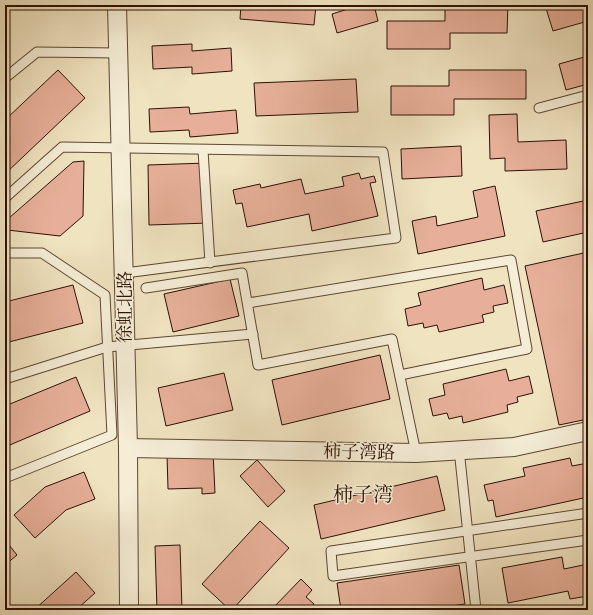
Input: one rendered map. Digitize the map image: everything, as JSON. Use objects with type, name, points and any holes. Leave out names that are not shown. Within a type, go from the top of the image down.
[{"type":"street","name":"徐虹北路","points":[[117,5],[120,149],[125,273],[116,347],[128,448],[129,610]]},
{"type":"street","name":"柿子湾路","points":[[128,448],[416,453],[520,446],[588,431]]},
{"type":"lane","points":[[5,78],[36,52],[118,53]]},
{"type":"lane","points":[[539,108],[588,95]]},
{"type":"lane","points":[[5,198],[62,147],[383,152],[396,238],[125,273]]},
{"type":"lane","points":[[203,150],[210,263]]},
{"type":"lane","points":[[5,253],[42,253],[105,295],[116,347],[112,435],[5,478]]},
{"type":"lane","points":[[248,303],[511,260],[527,349],[400,374]]},
{"type":"lane","points":[[146,288],[242,273],[258,365],[392,339],[416,453]]},
{"type":"lane","points":[[5,379],[116,347],[253,334]]},
{"type":"lane","points":[[460,449],[476,610]]},
{"type":"lane","points":[[588,513],[331,552],[333,576],[588,540]]},
{"type":"building","points":[[241,5],[316,5],[314,25],[240,19]]},
{"type":"building","points":[[361,5],[374,5],[378,21],[337,33],[332,14]]},
{"type":"building","points":[[445,5],[508,5],[507,33],[450,33],[450,49],[387,49],[387,21],[445,21]]},
{"type":"building","points":[[545,5],[588,5],[588,21],[553,31]]},
{"type":"building","points":[[192,44],[192,51],[231,48],[232,71],[192,74],[192,67],[153,69],[152,46]]},
{"type":"building","points":[[588,56],[588,84],[566,90],[559,64]]},
{"type":"building","points":[[58,70],[85,98],[5,174],[5,120]]},
{"type":"building","points":[[449,70],[526,70],[526,99],[454,99],[454,115],[391,115],[391,86],[449,86]]},
{"type":"building","points":[[356,79],[358,112],[256,116],[254,83]]},
{"type":"building","points":[[189,107],[190,114],[236,110],[238,133],[190,137],[189,130],[150,132],[149,109]]},
{"type":"building","points":[[517,114],[518,142],[566,140],[567,169],[505,171],[505,158],[490,159],[489,115]]},
{"type":"building","points":[[461,146],[462,176],[402,179],[401,149]]},
{"type":"building","points":[[84,161],[83,216],[60,236],[7,230],[9,218],[73,162]]},
{"type":"building","points":[[207,163],[209,223],[149,225],[148,165]]},
{"type":"building","points":[[359,173],[361,179],[374,176],[376,182],[370,183],[378,216],[312,231],[309,214],[247,227],[242,203],[236,204],[233,190],[260,184],[261,188],[301,179],[305,194],[344,186],[342,177]]},
{"type":"building","points":[[495,186],[505,236],[418,254],[412,221],[436,216],[437,226],[478,217],[473,191]]},
{"type":"building","points":[[588,200],[588,232],[543,242],[536,211]]},
{"type":"building","points":[[588,252],[588,419],[559,425],[525,266]]},
{"type":"building","points":[[482,278],[484,290],[504,285],[508,303],[493,306],[494,312],[482,315],[484,322],[439,332],[437,325],[424,328],[423,323],[408,326],[405,309],[421,305],[418,293]]},
{"type":"building","points":[[230,279],[239,316],[173,332],[164,294]]},
{"type":"building","points":[[73,285],[83,323],[5,343],[5,302]]},
{"type":"building","points":[[380,355],[390,399],[282,425],[272,380]]},
{"type":"building","points":[[506,369],[509,381],[529,376],[533,393],[517,397],[518,402],[507,405],[508,412],[463,423],[462,416],[449,419],[447,413],[433,416],[429,399],[445,395],[443,384]]},
{"type":"building","points":[[224,373],[233,410],[166,426],[158,388]]},
{"type":"building","points":[[76,377],[90,411],[5,447],[5,406]]},
{"type":"building","points":[[213,452],[215,493],[202,494],[202,488],[168,489],[167,454]]},
{"type":"building","points":[[570,458],[572,466],[588,463],[588,497],[496,517],[493,500],[488,501],[484,485],[525,476],[523,468]]},
{"type":"building","points":[[257,460],[285,491],[268,507],[240,476]]},
{"type":"building","points":[[84,472],[95,499],[66,510],[35,538],[14,515],[45,487]]},
{"type":"building","points":[[437,476],[445,510],[321,539],[314,505]]},
{"type":"building","points":[[260,521],[289,548],[232,610],[230,610],[202,584]]},
{"type":"building","points":[[5,540],[17,555],[5,565]]},
{"type":"building","points":[[180,545],[182,610],[157,610],[155,546]]},
{"type":"building","points":[[562,557],[564,569],[588,564],[588,596],[570,599],[568,591],[508,603],[502,568]]},
{"type":"building","points":[[459,565],[465,604],[424,610],[341,610],[337,583]]},
{"type":"building","points":[[76,572],[95,593],[78,608],[80,610],[34,610]]},
{"type":"building","points":[[301,579],[312,590],[306,597],[314,604],[308,610],[275,610],[273,608]]},
{"type":"district","name":"柿子湾","points":[[363,494]]}]
